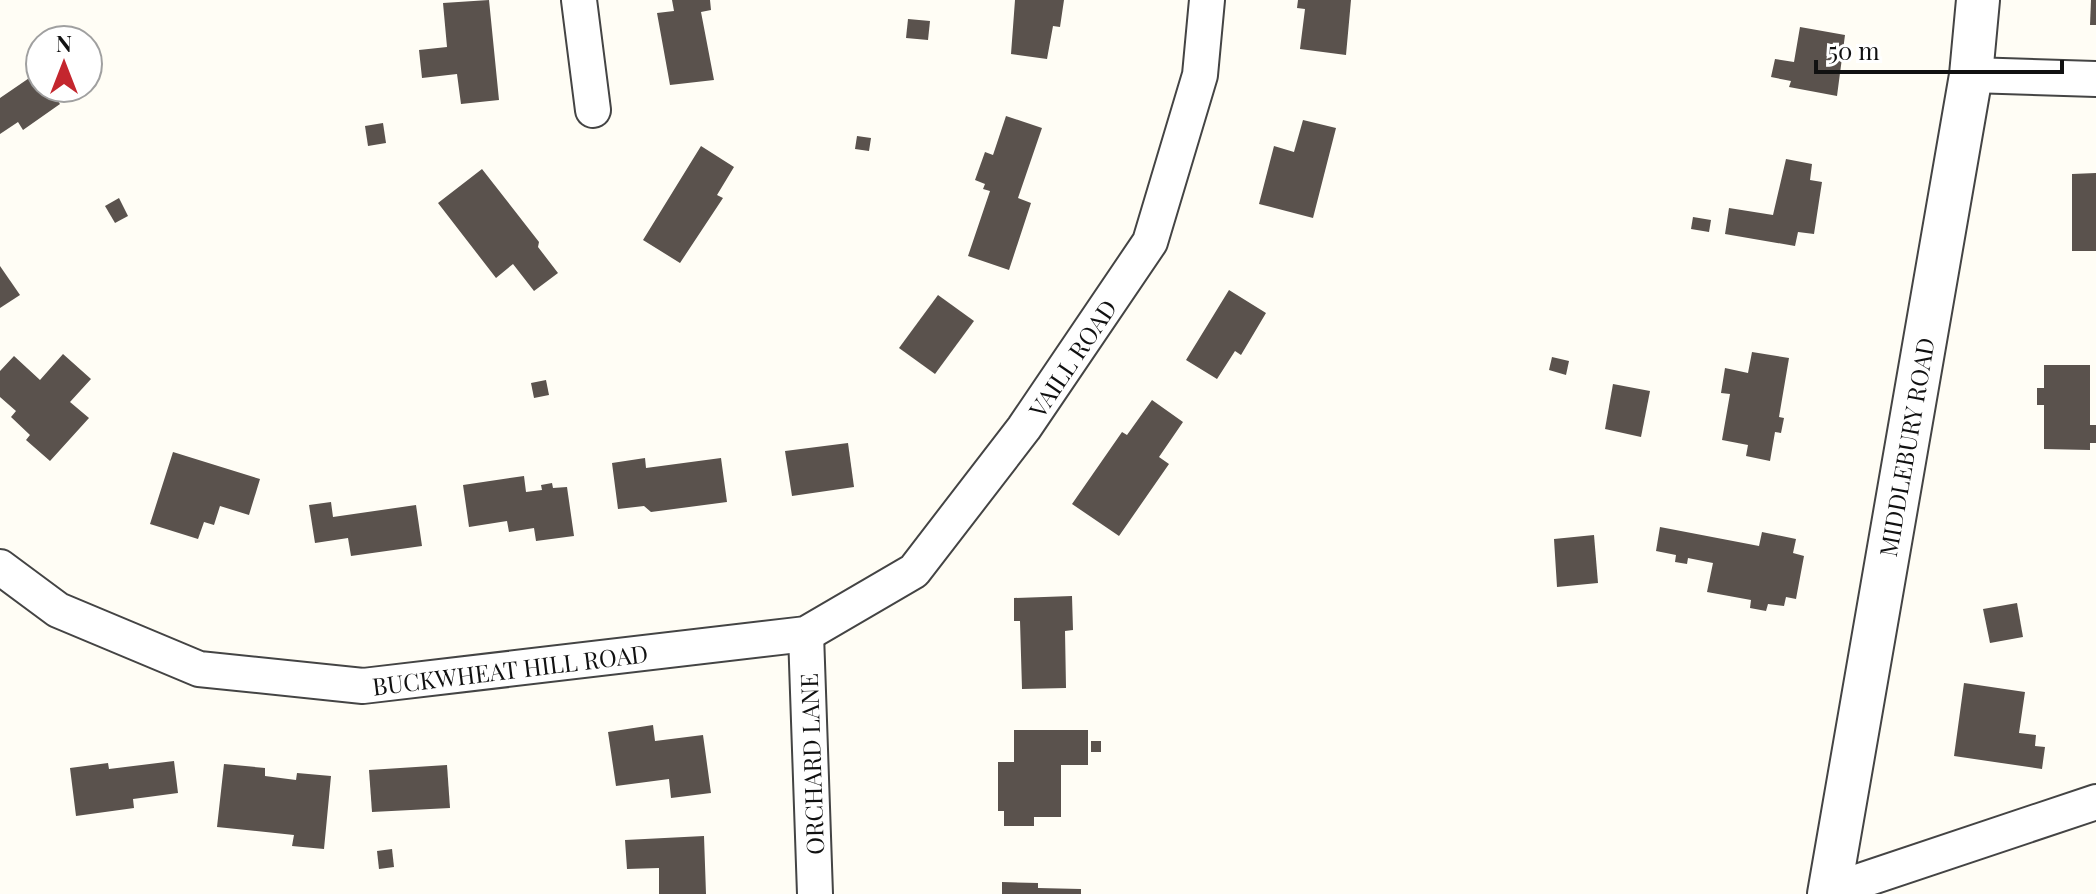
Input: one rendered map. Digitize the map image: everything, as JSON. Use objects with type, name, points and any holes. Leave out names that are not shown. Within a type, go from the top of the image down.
[{"type":"street","points":[[579,0],[593,110]]},
{"type":"street","name":"VAILL ROAD","points":[[806,634],[914,571],[1024,428],[1150,242],[1200,75],[1207,0]]},
{"type":"street","name":"MIDDLEBURY ROAD","points":[[1829,892],[1971,75],[1978,0]]},
{"type":"street","points":[[1971,75],[2096,79]]},
{"type":"street","name":"BUCKWHEAT HILL ROAD","points":[[0,567],[58,610],[199,669],[363,686],[806,634]]},
{"type":"street","name":"ORCHARD LANE","points":[[806,634],[815,894]]},
{"type":"street","points":[[1829,892],[2096,802]]},
{"type":"building","points":[[489,0],[499,100],[461,104],[457,74],[422,78],[419,50],[447,47],[443,3]]},
{"type":"building","points":[[672,0],[710,0],[711,10],[701,12],[714,80],[670,85],[657,13],[674,11]]},
{"type":"building","points":[[1015,0],[1064,0],[1060,27],[1053,26],[1047,59],[1011,54]]},
{"type":"building","points":[[1298,0],[1351,0],[1346,55],[1300,49],[1305,9],[1297,8]]},
{"type":"building","points":[[2091,0],[2096,0],[2096,25],[2090,25]]},
{"type":"building","points":[[908,19],[930,21],[928,40],[906,38]]},
{"type":"building","points":[[1800,27],[1845,35],[1837,96],[1789,87],[1791,81],[1771,77],[1775,59],[1794,62]]},
{"type":"building","points":[[24,82],[24,104],[60,104],[23,130],[18,122],[0,134],[0,98]]},
{"type":"building","points":[[1006,116],[1042,128],[1018,198],[1031,203],[1009,270],[968,256],[990,191],[983,189],[985,184],[975,180],[985,152],[993,155]]},
{"type":"building","points":[[1303,120],[1336,128],[1313,218],[1259,204],[1274,146],[1294,152]]},
{"type":"building","points":[[383,123],[386,143],[368,146],[365,126]]},
{"type":"building","points":[[857,136],[871,138],[869,151],[855,149]]},
{"type":"building","points":[[701,146],[734,167],[717,195],[723,198],[680,263],[643,240]]},
{"type":"building","points":[[1786,159],[1812,164],[1810,180],[1822,182],[1814,234],[1798,232],[1795,246],[1725,234],[1729,208],[1773,215]]},
{"type":"building","points":[[482,169],[539,242],[538,247],[558,273],[534,291],[513,264],[496,278],[438,203]]},
{"type":"building","points":[[2096,173],[2096,251],[2072,251],[2072,174]]},
{"type":"building","points":[[119,198],[128,216],[115,223],[105,206]]},
{"type":"building","points":[[1693,217],[1711,220],[1709,232],[1691,229]]},
{"type":"building","points":[[0,266],[20,295],[0,308]]},
{"type":"building","points":[[1229,290],[1266,313],[1241,355],[1235,351],[1217,379],[1186,360]]},
{"type":"building","points":[[938,295],[974,321],[935,374],[899,348]]},
{"type":"building","points":[[1752,352],[1789,358],[1779,417],[1784,418],[1781,433],[1775,432],[1770,461],[1746,456],[1748,445],[1722,440],[1730,394],[1721,393],[1725,368],[1748,373]]},
{"type":"building","points":[[63,354],[91,379],[70,402],[89,418],[50,461],[26,440],[30,435],[11,417],[16,411],[0,397],[0,371],[14,356],[40,380]]},
{"type":"building","points":[[1552,357],[1569,361],[1566,375],[1549,370]]},
{"type":"building","points":[[2044,365],[2090,365],[2090,425],[2096,425],[2096,443],[2090,443],[2090,450],[2044,449],[2044,405],[2037,405],[2037,388],[2044,388]]},
{"type":"building","points":[[546,380],[549,395],[534,398],[531,383]]},
{"type":"building","points":[[1613,384],[1650,391],[1641,437],[1605,429]]},
{"type":"building","points":[[1152,400],[1183,422],[1159,457],[1169,464],[1119,536],[1072,504],[1122,432],[1127,435]]},
{"type":"building","points":[[848,443],[854,487],[792,496],[785,451]]},
{"type":"building","points":[[173,452],[260,479],[249,515],[220,506],[214,525],[204,522],[198,539],[150,524]]},
{"type":"building","points":[[645,458],[646,468],[721,458],[727,502],[651,512],[644,506],[618,509],[612,463]]},
{"type":"building","points":[[524,476],[526,492],[542,490],[541,485],[552,483],[553,488],[567,487],[574,536],[536,541],[534,528],[509,532],[507,521],[469,527],[463,485]]},
{"type":"building","points":[[331,502],[333,517],[416,505],[422,546],[351,556],[348,538],[315,543],[309,505]]},
{"type":"building","points":[[1660,527],[1759,546],[1762,532],[1796,539],[1793,553],[1804,556],[1796,599],[1786,597],[1784,606],[1768,604],[1766,611],[1750,608],[1751,600],[1707,592],[1713,563],[1688,558],[1687,564],[1675,562],[1676,555],[1656,551]]},
{"type":"building","points":[[1594,535],[1598,583],[1557,587],[1554,539]]},
{"type":"building","points":[[1072,596],[1073,630],[1065,631],[1066,688],[1022,689],[1020,621],[1014,621],[1014,598]]},
{"type":"building","points":[[2017,603],[2023,637],[1990,643],[1983,609]]},
{"type":"building","points":[[1964,683],[2025,692],[2019,733],[2036,735],[2035,746],[2045,747],[2042,769],[1954,756]]},
{"type":"building","points":[[653,725],[655,741],[703,735],[711,793],[671,798],[669,779],[616,786],[608,732]]},
{"type":"building","points":[[1014,730],[1088,730],[1088,765],[1061,765],[1061,817],[1034,817],[1034,826],[1004,826],[1004,811],[998,811],[998,762],[1014,762]]},
{"type":"building","points":[[1091,741],[1101,741],[1101,752],[1091,752]]},
{"type":"building","points":[[174,761],[178,793],[133,799],[134,808],[76,816],[70,768],[108,763],[109,769]]},
{"type":"building","points":[[224,764],[265,768],[265,776],[296,780],[297,773],[331,776],[324,849],[292,846],[294,835],[217,827]]},
{"type":"building","points":[[447,765],[450,808],[372,812],[369,770]]},
{"type":"building","points":[[704,836],[706,894],[659,894],[659,868],[627,869],[625,840]]},
{"type":"building","points":[[392,849],[394,867],[379,869],[377,851]]},
{"type":"building","points":[[1002,882],[1038,883],[1038,888],[1081,889],[1081,894],[1002,894]]}]
